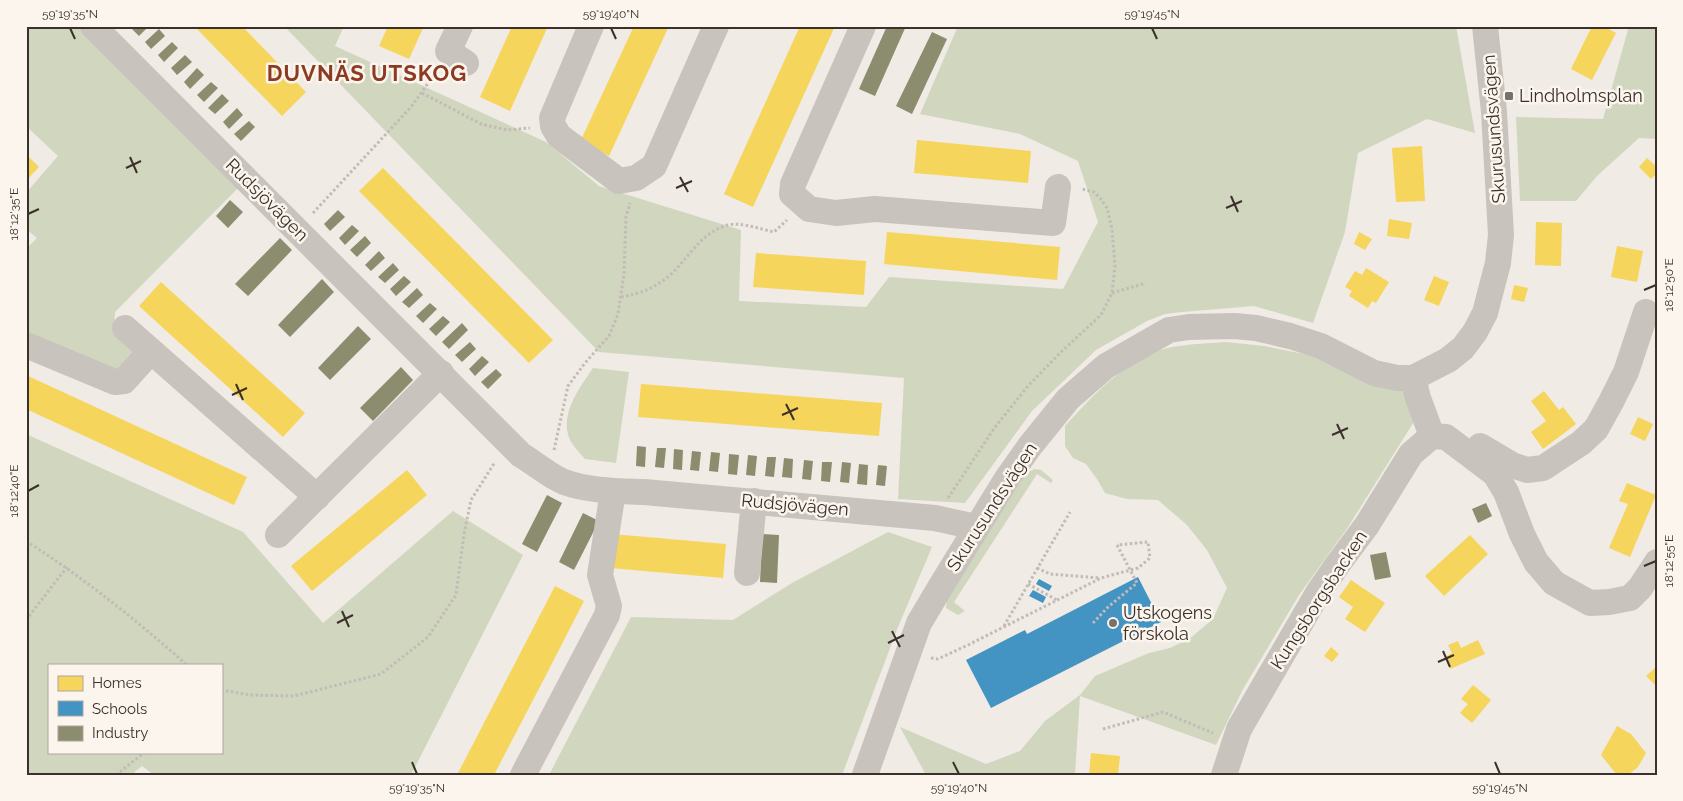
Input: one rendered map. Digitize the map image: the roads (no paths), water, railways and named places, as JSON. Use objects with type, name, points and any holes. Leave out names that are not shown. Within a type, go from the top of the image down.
[{"type":"street","name":"Rudsjövägen","points":[[93,26],[521,454],[562,481],[584,487],[613,491],[754,501],[926,517],[951,520],[976,527]]},
{"type":"street","points":[[457,57],[460,26]]},
{"type":"street","points":[[591,26],[552,118],[553,126],[560,136],[619,182],[636,178],[654,166],[716,26]]},
{"type":"street","points":[[863,26],[793,184],[792,194],[804,205],[809,209],[836,213],[875,209],[1053,223],[1058,186]]},
{"type":"street","name":"Skurusundsvägen","points":[[865,775],[920,623],[976,527],[1006,480],[1068,399],[1106,366],[1169,330],[1189,328],[1234,326],[1256,328],[1290,336],[1320,346],[1374,373],[1397,378],[1413,378],[1448,360],[1463,348],[1475,332],[1485,313],[1498,263],[1501,235],[1494,112],[1485,26]]},
{"type":"street","points":[[1439,437],[1465,438],[1512,465],[1527,470],[1543,468],[1560,458],[1581,443],[1596,428],[1612,402],[1626,372],[1646,312]]},
{"type":"street","points":[[125,328],[317,497]]},
{"type":"street","points":[[26,345],[115,382],[124,381],[152,351]]},
{"type":"street","points":[[278,535],[441,374]]},
{"type":"street","points":[[1413,378],[1418,398],[1439,437],[1495,474],[1506,492],[1522,534],[1536,562],[1554,583],[1590,603],[1657,596]]},
{"type":"street","name":"Kungsborgsbacken","points":[[1224,775],[1239,729],[1318,593],[1367,525],[1411,454],[1439,437]]},
{"type":"street","points":[[523,775],[607,615],[609,606],[600,575],[613,491]]},
{"type":"street","points":[[747,573],[754,501]]},
{"type":"street","points":[[1630,598],[1640,588],[1657,562]]},
{"type":"place","name":"Lindholmsplan","points":[[1509,96]]},
{"type":"place","name":"Utskogens förskola","points":[[1113,623]]},
{"type":"district","name":"DUVNÄS UTSKOG","points":[[367,73]]}]
